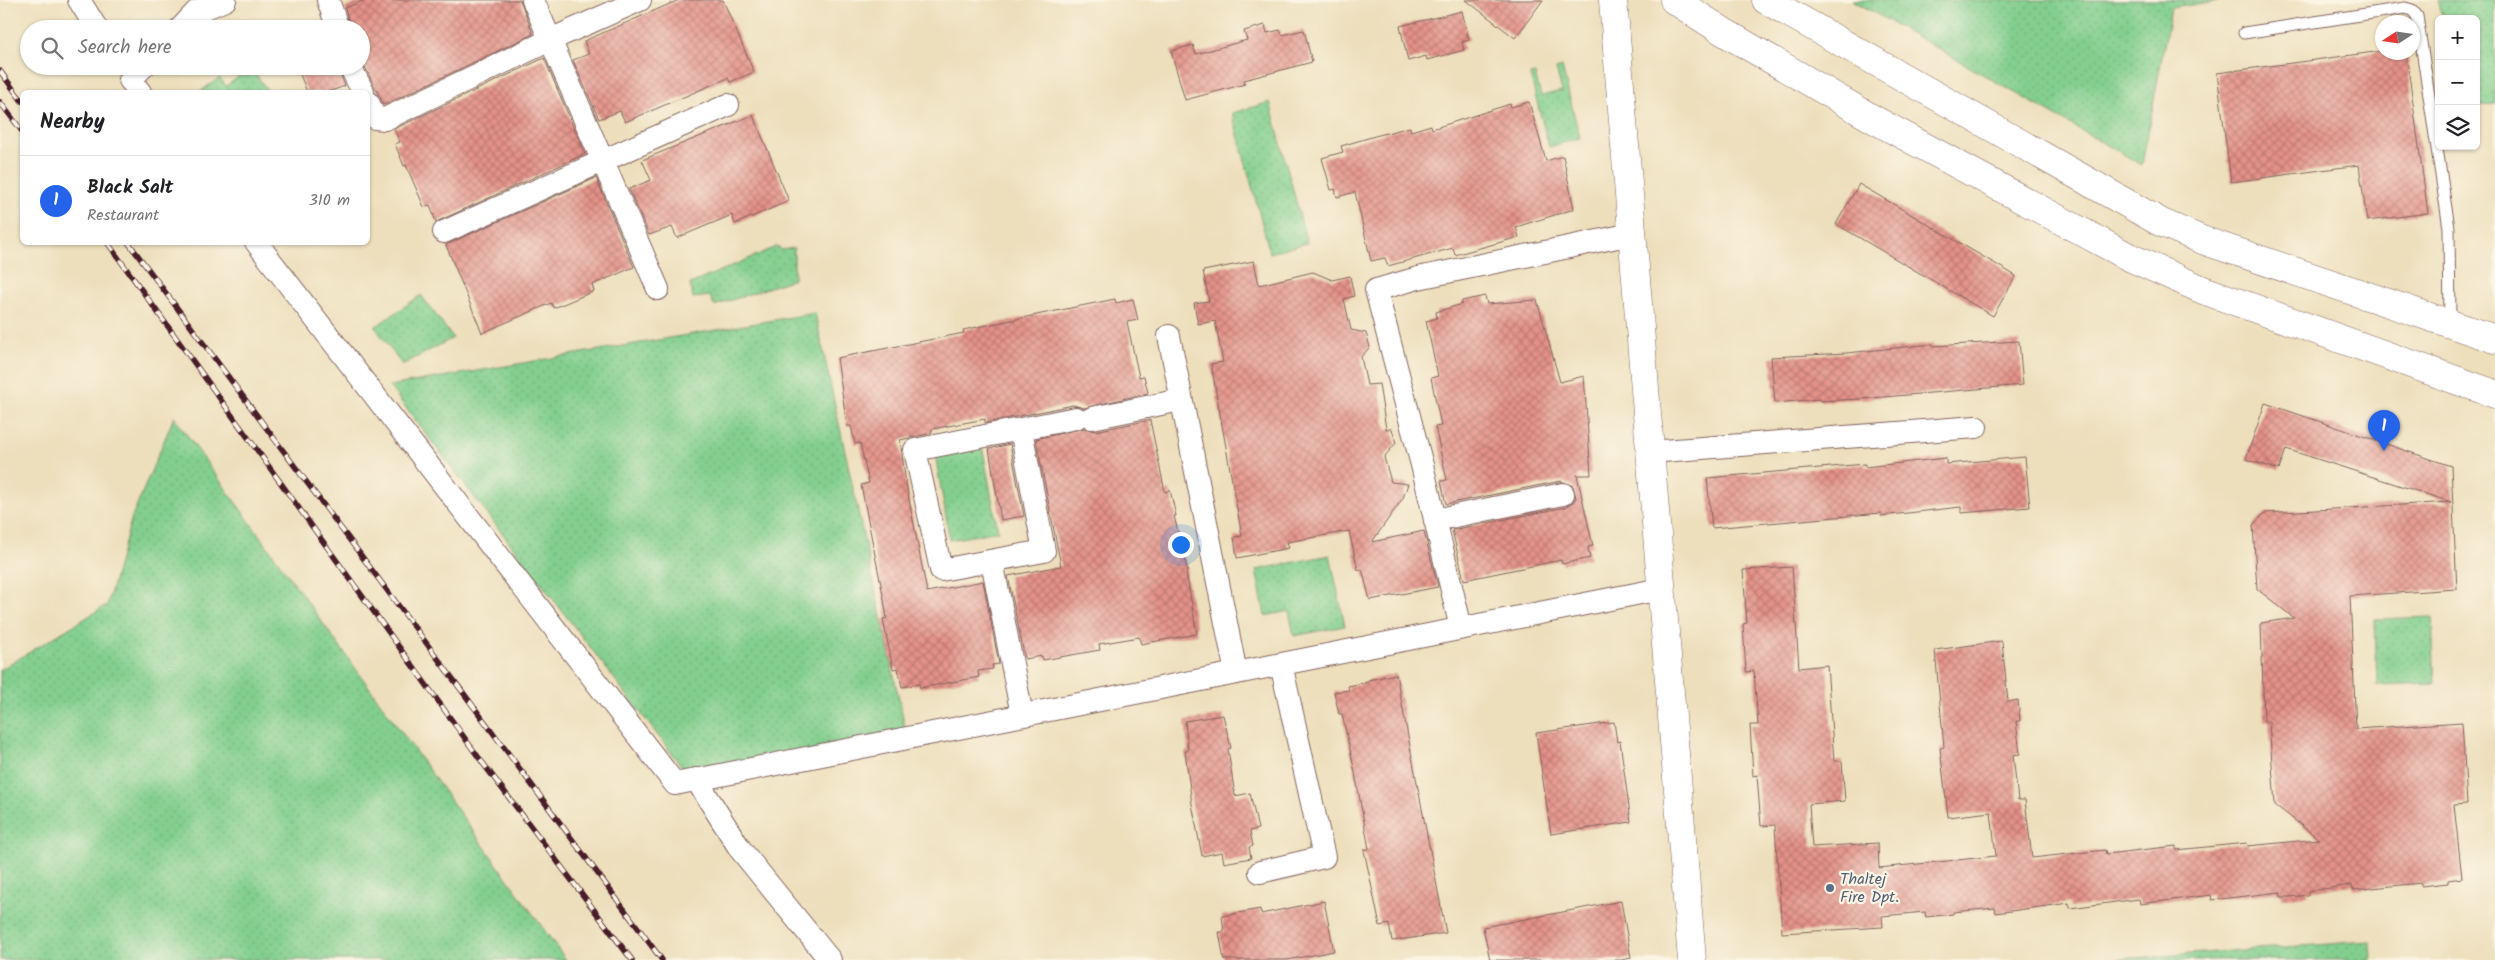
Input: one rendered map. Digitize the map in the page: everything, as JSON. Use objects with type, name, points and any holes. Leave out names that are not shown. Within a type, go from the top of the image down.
[{"type":"main road","points":[[1613,0],[1692,960]]},
{"type":"main road","points":[[1674,0],[1724,32],[1875,120],[2127,256],[2203,290],[2495,394]]},
{"type":"main road","points":[[1766,0],[2160,222],[2202,240],[2450,323],[2495,340]]},
{"type":"street","points":[[79,0],[92,20]]},
{"type":"street","points":[[188,20],[196,12],[225,0]]},
{"type":"street","points":[[328,0],[335,20]]},
{"type":"street","points":[[533,0],[658,288]]},
{"type":"street","points":[[370,107],[375,118],[385,119],[550,40],[640,0]]},
{"type":"street","points":[[354,75],[362,90]]},
{"type":"street","points":[[444,232],[728,105]]},
{"type":"street","points":[[1462,628],[1376,290],[1418,278],[1632,234]]},
{"type":"street","points":[[258,245],[675,784],[1662,589]]},
{"type":"street","points":[[1169,336],[1236,673]]},
{"type":"street","points":[[1022,430],[1044,551],[941,570],[915,450],[1181,400]]},
{"type":"street","points":[[1650,452],[1976,427]]},
{"type":"street","points":[[1435,520],[1563,494]]},
{"type":"street","points":[[992,561],[1022,715]]},
{"type":"street","points":[[1260,872],[1324,858],[1281,664]]},
{"type":"street","points":[[696,780],[740,850],[830,960]]},
{"type":"lane","points":[[2244,33],[2405,8],[2412,10],[2417,16],[2449,228],[2450,323]]},
{"type":"green space","points":[[1852,0],[2224,0],[2171,8],[2142,165]]},
{"type":"green space","points":[[2438,0],[2495,0],[2495,104],[2480,106],[2480,15],[2442,15]]},
{"type":"green space","points":[[1562,67],[1580,138],[1549,147],[1530,75],[1535,74],[1541,96],[1562,91],[1556,69]]},
{"type":"green space","points":[[241,75],[256,75],[268,90],[202,90],[220,78],[226,86]]},
{"type":"green space","points":[[1270,102],[1307,243],[1270,253],[1232,113]]},
{"type":"green space","points":[[778,246],[781,250],[794,248],[794,279],[714,306],[710,296],[693,298],[690,284]]},
{"type":"green space","points":[[421,295],[453,338],[402,365],[375,327]]},
{"type":"green space","points":[[815,313],[907,736],[686,772],[389,386]]},
{"type":"green space","points":[[174,417],[566,960],[0,960],[0,670],[107,605],[132,517]]},
{"type":"green space","points":[[982,445],[998,531],[950,540],[935,454]]},
{"type":"green space","points":[[1330,555],[1345,626],[1294,636],[1289,611],[1265,616],[1256,570]]},
{"type":"green space","points":[[2432,617],[2435,684],[2377,686],[2375,619]]},
{"type":"green space","points":[[2370,941],[2371,960],[2104,960]]},
{"type":"building","points":[[365,0],[520,0],[533,34],[384,105],[369,75],[370,20],[348,20],[345,8]]},
{"type":"building","points":[[679,0],[723,0],[754,72],[730,82],[728,78],[625,122],[620,111],[599,119],[573,60],[589,54],[584,41]]},
{"type":"building","points":[[1466,0],[1543,0],[1515,38]]},
{"type":"building","points":[[1462,11],[1469,40],[1462,42],[1464,50],[1427,60],[1426,56],[1408,61],[1400,26]]},
{"type":"building","points":[[1265,25],[1267,33],[1280,30],[1282,35],[1304,30],[1312,62],[1244,80],[1245,84],[1185,100],[1171,51],[1193,45],[1196,54],[1247,40],[1244,31]]},
{"type":"building","points":[[2375,52],[2375,60],[2407,60],[2428,213],[2367,221],[2359,165],[2231,182],[2217,73]]},
{"type":"building","points":[[544,58],[585,154],[436,222],[430,205],[424,207],[406,165],[404,166],[395,144],[400,142],[394,129]]},
{"type":"building","points":[[300,75],[341,75],[345,86],[334,90],[306,90]]},
{"type":"building","points":[[1529,102],[1546,161],[1563,156],[1574,209],[1516,227],[1519,237],[1455,255],[1453,248],[1388,266],[1385,258],[1371,261],[1355,192],[1337,197],[1335,189],[1331,190],[1322,158],[1343,152],[1341,146],[1375,136],[1410,127],[1411,131],[1431,125],[1432,129],[1510,104],[1511,107]]},
{"type":"building","points":[[753,115],[789,201],[735,224],[732,215],[677,238],[672,227],[649,235],[629,189],[651,180],[642,160]]},
{"type":"building","points":[[596,178],[634,267],[592,285],[594,291],[554,308],[551,303],[482,333],[446,245]]},
{"type":"building","points":[[1859,184],[2016,276],[1993,316],[1836,224]]},
{"type":"building","points":[[1254,261],[1259,285],[1313,272],[1332,280],[1350,276],[1354,296],[1344,299],[1351,330],[1366,333],[1370,347],[1361,357],[1367,385],[1379,384],[1386,429],[1392,429],[1396,443],[1384,457],[1391,482],[1408,484],[1403,498],[1372,542],[1424,531],[1438,587],[1370,600],[1362,569],[1358,570],[1349,531],[1287,542],[1289,548],[1237,558],[1234,537],[1242,536],[1211,364],[1223,362],[1215,321],[1198,324],[1194,303],[1209,301],[1203,271]]},
{"type":"building","points":[[1485,296],[1487,304],[1537,300],[1560,382],[1584,376],[1591,475],[1577,475],[1593,546],[1588,547],[1590,558],[1562,564],[1561,560],[1464,580],[1452,530],[1566,507],[1576,498],[1573,486],[1561,481],[1446,504],[1441,481],[1447,480],[1435,427],[1441,426],[1431,378],[1438,376],[1426,321],[1437,318],[1436,312],[1462,304],[1462,301]]},
{"type":"building","points":[[1115,299],[1116,303],[1133,299],[1138,320],[1127,322],[1139,377],[1144,376],[1148,393],[1084,408],[1073,405],[985,423],[985,419],[932,429],[932,433],[900,440],[906,484],[927,592],[983,581],[999,664],[992,665],[993,669],[978,671],[979,677],[920,688],[919,684],[902,687],[898,668],[893,669],[883,619],[887,618],[884,600],[861,485],[869,483],[860,443],[855,444],[851,426],[847,426],[837,358],[964,333],[963,330]]},
{"type":"building","points":[[2019,341],[2023,385],[1861,399],[1820,401],[1820,399],[1775,403],[1771,357],[1847,353],[1933,344],[1933,346]]},
{"type":"building","points":[[2265,403],[2451,466],[2457,589],[2350,596],[2356,729],[2462,722],[2467,804],[2454,805],[2462,878],[2448,880],[2448,883],[2421,886],[2421,883],[2353,890],[2352,885],[2308,891],[2308,895],[2289,897],[2281,897],[2280,892],[2212,900],[2211,895],[2140,904],[2139,899],[2070,908],[2069,903],[1996,913],[1995,908],[1926,917],[1925,912],[1882,916],[1883,927],[1782,933],[1775,825],[1761,826],[1757,775],[1753,776],[1750,725],[1758,725],[1754,671],[1746,672],[1743,624],[1747,623],[1743,570],[1792,567],[1799,668],[1827,665],[1834,761],[1842,761],[1845,801],[1809,804],[1812,847],[1878,843],[1879,868],[1996,856],[1991,812],[1948,817],[1940,748],[1944,747],[1935,650],[2002,641],[2008,702],[2018,700],[2020,721],[2016,721],[2020,754],[2013,755],[2018,800],[2025,800],[2032,858],[2105,850],[2106,854],[2176,846],[2176,850],[2247,843],[2248,846],[2319,839],[2275,805],[2269,722],[2264,722],[2261,623],[2294,618],[2257,589],[2253,525],[2265,513],[2451,502],[2286,449],[2279,470],[2246,459]]},
{"type":"building","points":[[1150,420],[1165,492],[1170,490],[1176,516],[1174,516],[1188,571],[1186,572],[1197,634],[1141,644],[1139,637],[1099,644],[1100,650],[1043,660],[1042,656],[1025,659],[1008,576],[1061,566],[1036,439],[1084,428],[1095,431]]},
{"type":"building","points":[[1010,444],[1024,516],[1001,520],[989,449]]},
{"type":"building","points":[[2025,457],[2030,507],[1961,513],[1961,507],[1881,516],[1881,513],[1712,528],[1707,478],[1865,464],[1865,467],[1946,458],[1946,464]]},
{"type":"building","points":[[1396,674],[1446,933],[1392,941],[1389,924],[1380,926],[1364,850],[1369,849],[1354,768],[1342,714],[1339,714],[1334,692],[1349,690],[1348,686]]},
{"type":"building","points":[[1223,715],[1231,748],[1228,749],[1235,796],[1250,793],[1258,829],[1250,831],[1253,846],[1249,847],[1251,858],[1224,863],[1222,852],[1202,856],[1192,804],[1185,751],[1188,751],[1185,721]]},
{"type":"building","points":[[1614,722],[1617,742],[1620,741],[1631,822],[1551,834],[1536,733]]},
{"type":"building","points":[[1324,901],[1334,951],[1287,960],[1224,960],[1219,932],[1224,932],[1222,916],[1260,909],[1261,914]]},
{"type":"building","points":[[1621,901],[1631,958],[1621,960],[1490,960],[1483,927]]},
{"type":"railway","points":[[0,71],[20,98]]},
{"type":"railway","points":[[0,102],[20,128]]},
{"type":"railway","points":[[109,245],[482,762],[632,960]]},
{"type":"railway","points":[[130,245],[662,960]]},
{"type":"place","name":"Black Salt","points":[[2384,451]]},
{"type":"place","name":"Thaltej Fire Dpt.","points":[[1830,888]]}]
